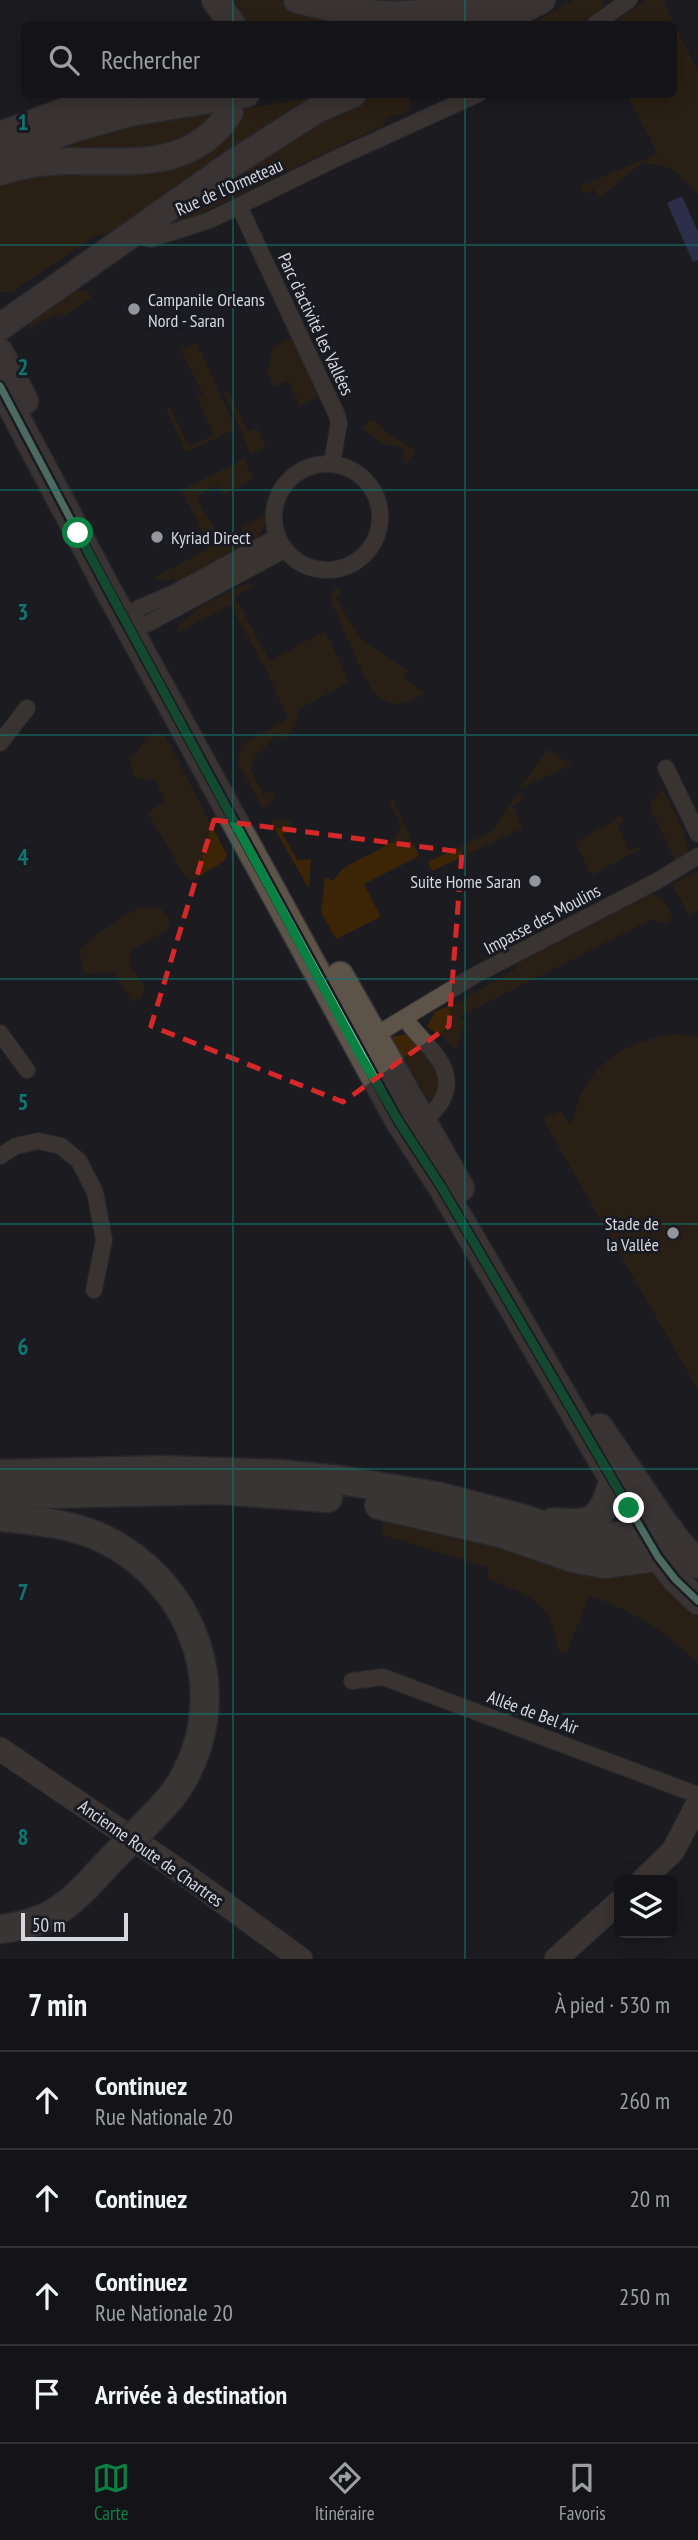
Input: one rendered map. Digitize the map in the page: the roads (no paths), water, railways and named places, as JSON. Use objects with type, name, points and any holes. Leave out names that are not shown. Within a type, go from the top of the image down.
[{"type":"highway","points":[[0,1474],[163,1470],[281,1474],[340,1480],[437,1496],[521,1518],[587,1540],[656,1531]]},
{"type":"highway","points":[[521,1518],[582,1524],[603,1512],[613,1482]]},
{"type":"highway","points":[[0,1495],[219,1490],[344,1500],[401,1509],[500,1533],[573,1558],[604,1564],[658,1558]]},
{"type":"highway","points":[[0,1517],[68,1525],[103,1538],[134,1556],[174,1597],[189,1621],[201,1662],[206,1702],[200,1736],[191,1762],[176,1790],[152,1818],[72,1902],[50,1916],[28,1925],[0,1929]]},
{"type":"main road","points":[[215,0],[230,21]]},
{"type":"main road","points":[[297,0],[354,13],[381,15],[415,14],[470,0]]},
{"type":"main road","points":[[452,21],[498,0]]},
{"type":"main road","points":[[500,21],[542,0]]},
{"type":"main road","points":[[0,135],[109,98]]},
{"type":"main road","points":[[0,327],[77,267],[132,235],[285,129],[343,98]]},
{"type":"main road","points":[[0,156],[76,128],[130,113],[238,103]]},
{"type":"main road","points":[[0,172],[21,166],[66,161],[146,161],[166,158],[192,149],[208,138],[238,103]]},
{"type":"main road","points":[[0,352],[137,618],[352,1018],[373,1049],[442,1188],[613,1482],[656,1531],[698,1565]]},
{"type":"main road","points":[[0,386],[78,533],[137,618]]},
{"type":"main road","points":[[411,1121],[582,1399],[656,1531],[658,1558],[698,1601]]},
{"type":"main road","name":"Ancienne Route de Chartres","points":[[0,1749],[184,1874],[301,1959]]},
{"type":"main road","points":[[648,1875],[673,1851],[698,1803]]},
{"type":"main road","points":[[556,1959],[614,1907]]},
{"type":"street","points":[[600,21],[629,0]]},
{"type":"street","name":"Rue de l'Ormeteau","points":[[132,235],[145,240],[156,238],[210,220],[469,98]]},
{"type":"street","name":"Parc d'activité les Vallées","points":[[239,206],[337,415],[339,423],[332,463]]},
{"type":"street","points":[[0,310],[77,267]]},
{"type":"street","points":[[332,463],[350,468],[365,478],[375,493],[380,509],[376,539],[367,552],[355,562],[333,571],[306,566],[281,544],[273,519],[275,502],[284,485],[297,472],[314,465],[332,463]]},
{"type":"street","points":[[137,618],[281,544]]},
{"type":"street","points":[[0,743],[27,708]]},
{"type":"street","points":[[666,768],[698,834]]},
{"type":"street","name":"Impasse des Moulins","points":[[373,1049],[405,1018],[477,974],[657,881],[698,856]]},
{"type":"street","points":[[405,1018],[411,1028],[433,1049],[446,1075],[444,1097],[432,1114],[411,1121]]},
{"type":"street","points":[[0,1033],[27,1070]]},
{"type":"street","points":[[0,1156],[16,1146],[38,1141],[61,1146],[79,1161],[95,1192],[104,1240],[94,1290]]},
{"type":"street","name":"Allée de Bel Air","points":[[352,1681],[383,1677],[698,1795]]},
{"type":"water","points":[[682,196],[698,232],[698,260],[693,262],[667,203]]},
{"type":"place","name":"Campanile Orleans Nord - Saran","points":[[134,309]]},
{"type":"place","name":"Kyriad Direct","points":[[157,537]]},
{"type":"place","name":"Suite Home Saran","points":[[535,881]]},
{"type":"place","name":"Stade de la Vallée","points":[[673,1233]]}]
